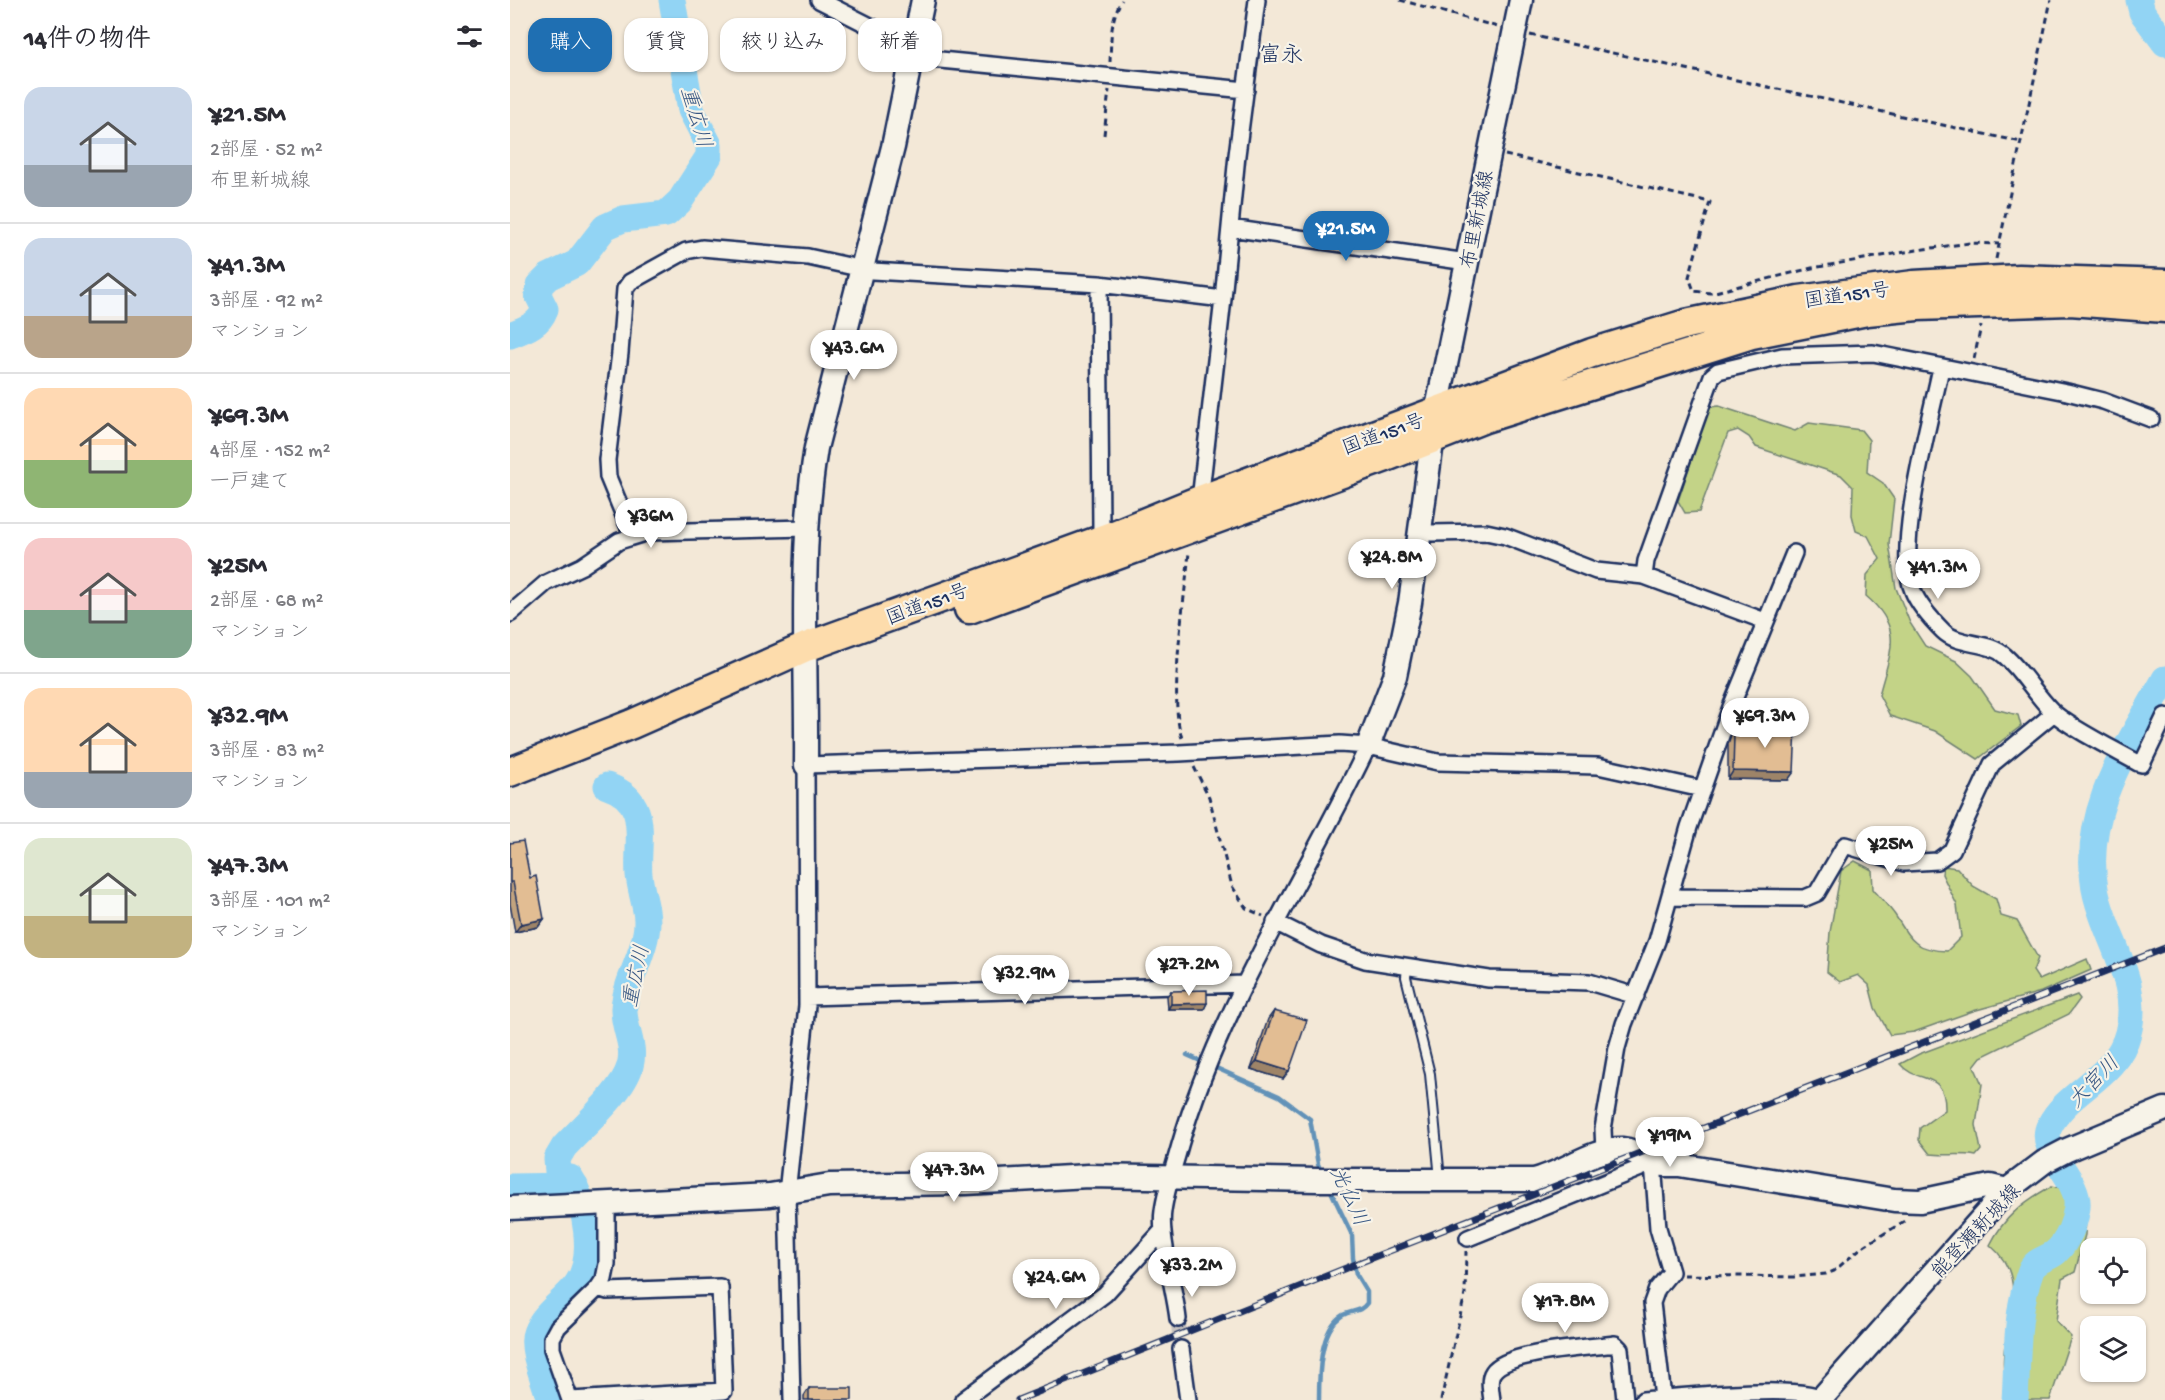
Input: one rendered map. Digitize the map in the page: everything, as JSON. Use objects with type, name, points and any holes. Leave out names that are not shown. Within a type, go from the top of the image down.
[{"type":"highway","name":"国道151号","points":[[807,657],[1137,549],[1434,426],[1603,350],[1686,324],[1799,300],[1914,285],[2008,280],[2165,284]]},
{"type":"highway","name":"国道151号","points":[[510,772],[807,657],[1200,500],[1434,426],[1485,418],[1692,351],[1805,322],[1867,311],[1968,303],[2070,301],[2165,308]]},
{"type":"street","points":[[819,0],[858,20]]},
{"type":"street","points":[[920,18],[923,0]]},
{"type":"street","points":[[1200,500],[1257,0]]},
{"type":"street","name":"布里新城線","points":[[1368,746],[1395,676],[1410,603],[1434,426],[1521,0]]},
{"type":"street","points":[[942,60],[1246,90]]},
{"type":"street","points":[[792,1400],[788,1193],[807,997],[807,528],[816,448],[909,72]]},
{"type":"street","points":[[1230,228],[1467,262]]},
{"type":"street","points":[[632,535],[608,477],[607,460],[620,353],[624,289],[630,282],[686,251],[702,248],[808,257],[862,268],[1099,284],[1223,299]]},
{"type":"street","points":[[1099,284],[1101,529],[1109,537]]},
{"type":"street","points":[[1644,576],[1646,561],[1712,376],[1718,371],[1782,356],[1873,353],[2103,401],[2151,419]]},
{"type":"street","points":[[1941,368],[1910,520],[1908,551],[1912,590],[1944,632],[1952,637],[1990,647],[2005,655],[2054,713],[2138,763],[2142,764],[2165,716]]},
{"type":"street","points":[[510,614],[546,583],[582,566],[632,535],[648,532],[807,528]]},
{"type":"street","points":[[1420,529],[1431,533],[1486,532],[1505,536],[1596,571],[1644,576],[1765,621]]},
{"type":"street","points":[[1604,1151],[1603,1129],[1617,1048],[1657,941],[1702,789],[1731,707],[1794,553]]},
{"type":"street","points":[[1670,897],[1805,898],[1816,893],[1845,845],[1904,863],[1921,864],[1937,861],[1952,850],[1992,765],[2054,713]]},
{"type":"street","points":[[806,765],[1179,753],[1340,744],[1368,746],[1438,762],[1598,766],[1702,789]]},
{"type":"street","points":[[1178,1319],[1162,1231],[1162,1212],[1188,1115],[1209,1062],[1275,922],[1340,805],[1368,746]]},
{"type":"street","points":[[1275,922],[1322,945],[1354,956],[1407,968],[1525,982],[1589,982],[1636,996]]},
{"type":"street","points":[[807,997],[1245,984]]},
{"type":"street","name":"能登瀬新城線","points":[[1823,1399],[2007,1190],[2044,1162],[2067,1149],[2165,1109]]},
{"type":"street","points":[[510,1208],[788,1193],[830,1185],[966,1183],[1088,1176],[1324,1180],[1533,1180],[1549,1177],[1604,1151],[1634,1150],[1653,1163]]},
{"type":"street","points":[[1653,1163],[1658,1228],[1671,1272],[1657,1289],[1652,1303],[1663,1398]]},
{"type":"street","points":[[1468,1238],[1653,1163],[1679,1165],[1894,1200],[1920,1201],[1990,1186],[2007,1190]]},
{"type":"street","points":[[590,1204],[607,1264],[598,1288],[558,1327],[552,1338],[552,1348],[570,1400],[724,1395],[720,1287],[607,1291],[598,1288]]},
{"type":"street","points":[[963,1400],[1105,1294],[1162,1231]]},
{"type":"street","points":[[1492,1400],[1493,1371],[1519,1356],[1615,1344],[1620,1349],[1625,1400]]},
{"type":"street","points":[[1181,1348],[1188,1400]]},
{"type":"street","points":[[1643,1400],[1705,1394],[1805,1392],[1823,1399]]},
{"type":"lane","points":[[1407,968],[1406,977],[1430,1074],[1440,1180]]},
{"type":"path","points":[[1400,0],[1515,31],[2021,142]]},
{"type":"path","points":[[1996,259],[2050,0]]},
{"type":"path","points":[[1489,152],[1710,202],[1689,277],[1694,291],[1712,293],[1812,268],[1917,250],[1970,243],[1999,244]]},
{"type":"path","points":[[1971,373],[1982,326]]},
{"type":"path","points":[[1671,1272],[1680,1275],[1761,1278],[1826,1274],[1834,1271],[1861,1248],[1913,1217]]},
{"type":"path","points":[[1441,1400],[1465,1294],[1468,1238]]},
{"type":"green space","points":[[1719,406],[1795,431],[1809,423],[1861,430],[1869,440],[1867,472],[1883,483],[1894,499],[1889,544],[1896,588],[1910,623],[1925,646],[1956,661],[1972,676],[1995,709],[2018,715],[2021,726],[1978,759],[1935,731],[1890,716],[1879,695],[1890,653],[1890,630],[1886,619],[1866,596],[1867,575],[1880,559],[1868,536],[1856,531],[1852,515],[1853,487],[1841,475],[1756,447],[1749,437],[1738,430],[1728,433],[1699,512],[1685,513],[1678,501],[1709,407]]},
{"type":"green space","points":[[1855,861],[1872,870],[1873,889],[1910,937],[1920,946],[1947,951],[1961,937],[1957,905],[1942,874],[1943,866],[1957,868],[1973,886],[1996,899],[2001,916],[2017,921],[2038,958],[2033,971],[2039,980],[2087,959],[2091,970],[2041,992],[1973,1011],[1914,1032],[1890,1035],[1875,1008],[1869,985],[1858,975],[1840,982],[1827,972],[1830,932],[1841,871]]},
{"type":"green space","points":[[2077,995],[2080,999],[2069,1014],[1981,1057],[1974,1066],[1982,1084],[1976,1125],[1981,1150],[1976,1156],[1930,1154],[1919,1140],[1920,1128],[1945,1110],[1941,1088],[1900,1064],[1919,1054]]},
{"type":"green space","points":[[2052,1186],[2087,1199],[2085,1235],[2084,1238],[2080,1238],[2080,1254],[2075,1272],[2062,1279],[2056,1321],[2071,1337],[2050,1400],[2017,1400],[2006,1383],[2003,1362],[2013,1293],[2011,1276],[2004,1260],[1990,1245],[2008,1218],[2032,1198]]},
{"type":"building","points":[[1737,727],[1796,727],[1794,772],[1733,771],[1734,736]]},
{"type":"building","points":[[523,841],[530,878],[536,876],[544,919],[521,924],[513,882],[510,882],[510,843]]},
{"type":"building","points":[[1207,990],[1207,1003],[1171,1004],[1171,991]]},
{"type":"building","points":[[1274,1011],[1307,1020],[1289,1071],[1257,1061]]},
{"type":"building","points":[[809,1388],[852,1388],[852,1400],[809,1400]]},
{"type":"waterway","name":"重広川","points":[[510,335],[531,326],[539,319],[545,309],[538,295],[540,285],[548,277],[577,263],[605,227],[623,219],[666,214],[680,201],[709,156],[709,145],[691,110],[672,0]]},
{"type":"waterway","name":"大宮川","points":[[2139,0],[2142,12],[2165,43]]},
{"type":"waterway","name":"大宮川","points":[[2015,1400],[2020,1318],[2031,1270],[2033,1266],[2056,1252],[2064,1243],[2073,1225],[2077,1207],[2072,1185],[2053,1154],[2047,1134],[2058,1113],[2114,1061],[2128,1033],[2131,1014],[2126,978],[2095,889],[2093,860],[2095,832],[2111,779],[2165,679]]},
{"type":"waterway","name":"重広川","points":[[550,1400],[535,1348],[536,1333],[549,1313],[577,1284],[583,1273],[587,1246],[587,1231],[581,1202],[570,1178],[562,1177],[558,1172],[557,1159],[564,1147],[611,1098],[630,1066],[631,1051],[624,1015],[625,998],[644,943],[647,926],[639,875],[639,823],[636,812],[631,801],[607,786]]},
{"type":"waterway","name":"光仏川","points":[[1187,1055],[1279,1096],[1310,1119],[1322,1174]]},
{"type":"waterway","points":[[510,1187],[575,1186]]},
{"type":"waterway","name":"光仏川","points":[[1319,1400],[1322,1354],[1329,1331],[1343,1315],[1359,1310],[1367,1303],[1367,1292],[1356,1274],[1352,1235],[1329,1187]]},
{"type":"tunnel","points":[[1178,1319],[1181,1349]]},
{"type":"railway","points":[[1018,1400],[1361,1262],[2165,948]]},
{"type":"district","name":"富永","points":[[1281,53]]}]
